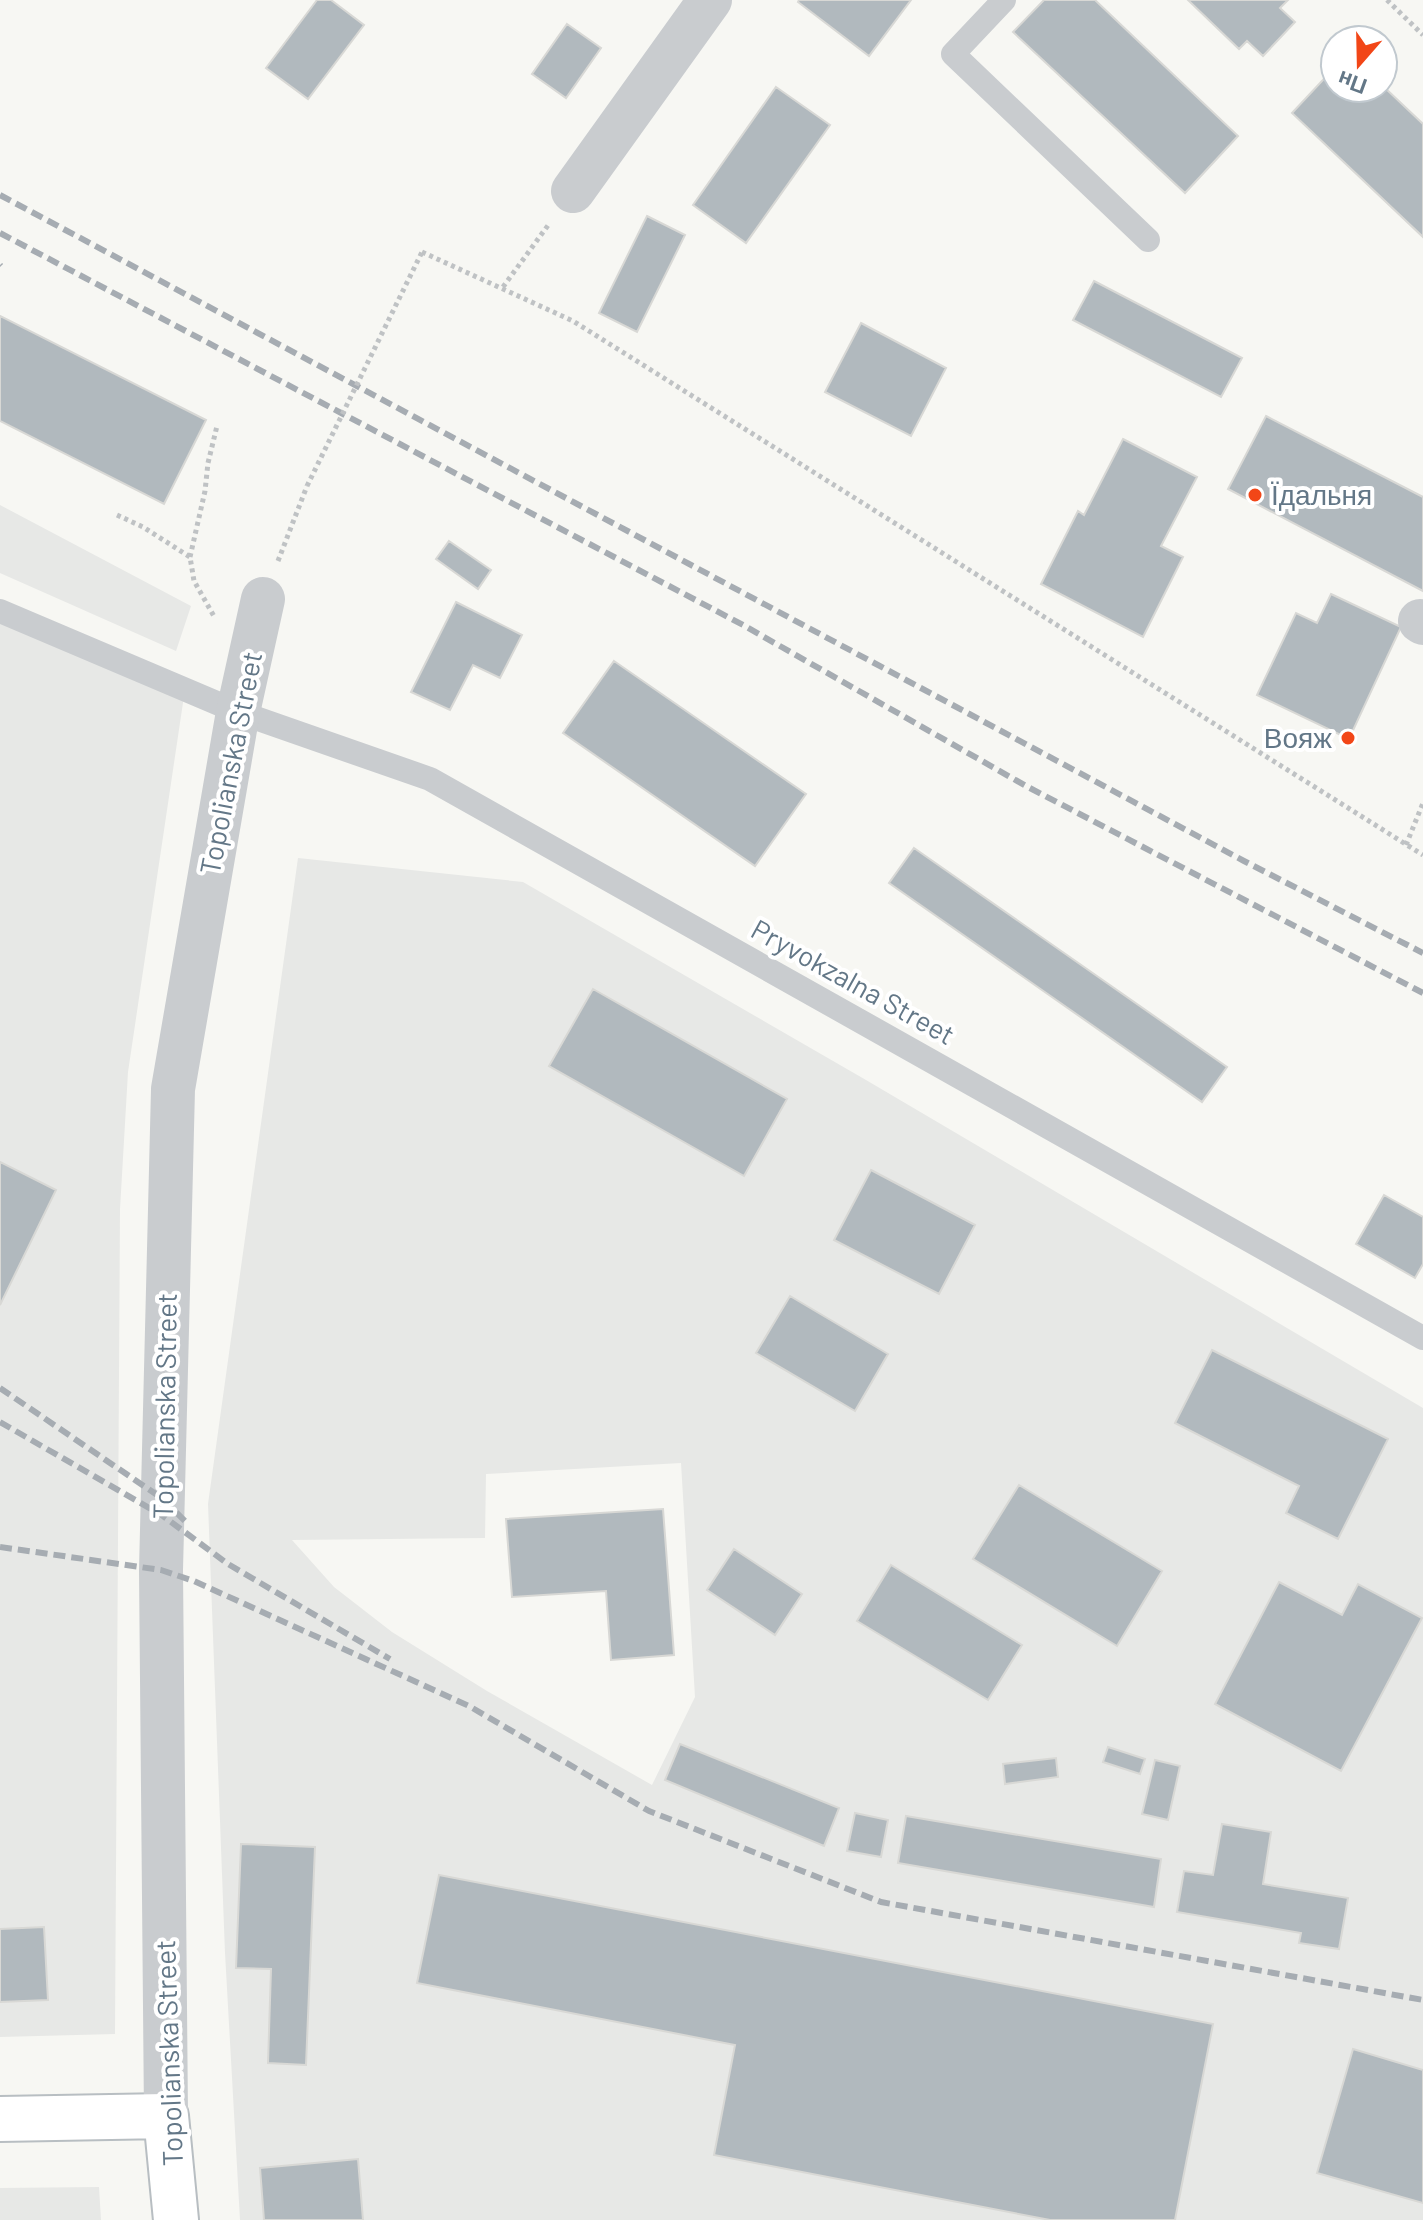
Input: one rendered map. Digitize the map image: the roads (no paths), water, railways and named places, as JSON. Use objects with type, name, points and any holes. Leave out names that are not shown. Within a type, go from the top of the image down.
[{"type":"street","points":[[573,191],[710,0]]},
{"type":"street","name":"Topolianska Street","points":[[176,2220],[166,2116],[161,1570],[173,1089],[238,712],[263,599]]},
{"type":"street","points":[[0,2119],[166,2116]]},
{"type":"lane","points":[[1004,0],[953,54],[1148,240]]},
{"type":"lane","name":"Pryvokzalna Street","points":[[0,611],[238,712],[430,779],[1423,1338]]},
{"type":"railway","points":[[0,195],[1244,861],[1423,953]]},
{"type":"railway","points":[[0,233],[743,625],[1026,786],[1423,993]]},
{"type":"railway","points":[[0,1388],[163,1499],[189,1525]]},
{"type":"railway","points":[[0,1422],[163,1516],[228,1564],[390,1659]]},
{"type":"railway","points":[[0,1547],[161,1570],[194,1581],[469,1706],[649,1811],[881,1902],[1423,2000]]},
{"type":"place","name":"Їдальня","points":[[1255,495]]},
{"type":"place","name":"Вояж","points":[[1348,738]]}]
